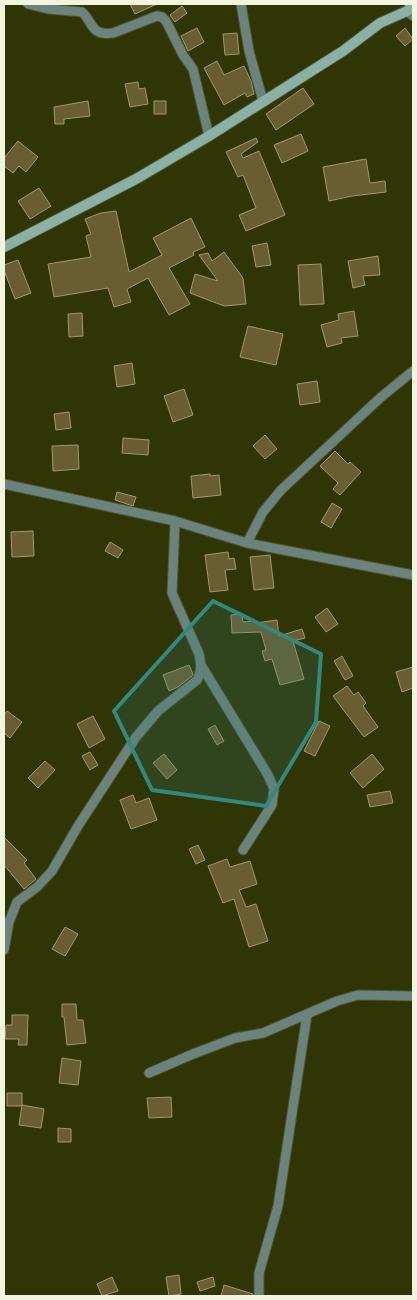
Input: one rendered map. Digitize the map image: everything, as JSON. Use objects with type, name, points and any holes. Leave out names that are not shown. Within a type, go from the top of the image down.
[{"type":"main road","points":[[4,248],[136,179],[209,136],[342,51],[380,23],[411,11]]},
{"type":"street","points":[[28,4],[48,9],[82,12],[86,15],[92,28],[106,34],[157,16],[162,17],[166,21],[183,56],[193,69],[209,136]]},
{"type":"street","points":[[241,4],[249,51],[263,101]]},
{"type":"street","points":[[247,543],[263,512],[281,490],[380,398],[413,371]]},
{"type":"street","points":[[4,484],[175,521],[247,543],[413,575]]},
{"type":"street","points":[[175,521],[172,593],[202,664],[268,775],[274,789],[272,805],[244,850]]},
{"type":"street","points":[[4,950],[9,922],[17,902],[37,887],[52,871],[78,826],[131,745],[158,711],[197,680],[202,664]]},
{"type":"street","points":[[149,1073],[235,1038],[263,1033],[337,1000],[358,995],[413,996]]},
{"type":"street","points":[[259,1296],[259,1273],[278,1206],[307,1015]]},
{"type":"highlighted area","points":[[213,601],[321,654],[316,722],[266,806],[152,790],[114,711]]},
{"type":"building","points":[[130,4],[157,4],[135,14]]},
{"type":"building","points":[[182,6],[187,13],[175,22],[170,15]]},
{"type":"building","points":[[197,28],[204,42],[188,51],[181,36]]},
{"type":"building","points":[[405,28],[413,39],[405,46],[396,36]]},
{"type":"building","points":[[237,33],[239,54],[225,55],[223,34]]},
{"type":"building","points":[[217,61],[224,75],[244,66],[251,81],[254,94],[247,97],[245,93],[224,105],[204,68]]},
{"type":"building","points":[[138,82],[139,89],[145,88],[148,104],[130,107],[125,84]]},
{"type":"building","points":[[303,88],[314,104],[276,130],[266,114]]},
{"type":"building","points":[[88,101],[90,116],[64,119],[64,124],[55,124],[54,107]]},
{"type":"building","points":[[154,101],[166,101],[166,114],[154,114]]},
{"type":"building","points":[[301,134],[308,151],[282,163],[274,145]]},
{"type":"building","points":[[256,138],[258,142],[241,154],[243,158],[259,151],[285,215],[246,231],[239,215],[256,208],[243,175],[238,177],[226,152]]},
{"type":"building","points":[[18,141],[38,157],[26,172],[19,166],[13,173],[4,166],[4,158]]},
{"type":"building","points":[[366,159],[370,183],[385,181],[386,192],[329,201],[323,167]]},
{"type":"building","points":[[39,188],[51,206],[30,219],[18,201]]},
{"type":"building","points":[[116,211],[129,272],[162,255],[153,238],[191,218],[205,247],[193,252],[194,255],[169,268],[190,304],[169,315],[148,278],[127,289],[131,302],[114,307],[108,288],[54,297],[48,264],[91,257],[86,236],[91,234],[85,219],[101,213]]},
{"type":"building","points":[[267,243],[271,265],[256,267],[252,246]]},
{"type":"building","points":[[224,252],[243,278],[246,304],[224,306],[190,293],[195,274],[218,281],[199,255],[208,253],[212,261]]},
{"type":"building","points":[[378,256],[380,275],[363,276],[365,285],[353,288],[348,261]]},
{"type":"building","points":[[18,260],[31,293],[15,299],[4,270],[4,265]]},
{"type":"building","points":[[321,264],[324,304],[300,305],[298,265]]},
{"type":"building","points":[[354,311],[358,336],[341,338],[342,343],[327,347],[321,325],[339,320],[338,314]]},
{"type":"building","points":[[82,313],[83,336],[69,337],[68,314]]},
{"type":"building","points":[[248,326],[283,334],[276,365],[240,357]]},
{"type":"building","points":[[132,363],[135,384],[117,387],[114,366]]},
{"type":"building","points":[[317,381],[320,402],[300,405],[297,384]]},
{"type":"building","points":[[184,389],[193,415],[173,422],[164,396]]},
{"type":"building","points":[[69,412],[71,428],[56,430],[54,414]]},
{"type":"building","points":[[265,435],[277,449],[265,459],[253,446]]},
{"type":"building","points":[[123,438],[149,440],[148,455],[122,453]]},
{"type":"building","points":[[78,445],[79,469],[53,471],[52,446]]},
{"type":"building","points":[[335,451],[348,464],[350,462],[361,472],[340,495],[333,489],[338,483],[320,466]]},
{"type":"building","points":[[210,474],[210,476],[219,475],[221,495],[193,498],[191,476]]},
{"type":"building","points":[[117,492],[136,497],[133,506],[115,500]]},
{"type":"building","points":[[332,503],[342,509],[331,528],[321,522]]},
{"type":"building","points":[[33,531],[34,556],[12,557],[11,532]]},
{"type":"building","points":[[110,542],[123,550],[118,558],[105,551]]},
{"type":"building","points":[[228,552],[229,559],[234,558],[236,569],[225,570],[228,590],[210,592],[205,555]]},
{"type":"building","points":[[270,555],[274,588],[254,590],[250,557]]},
{"type":"building","points":[[327,608],[338,624],[326,632],[315,617]]},
{"type":"building","points":[[242,614],[243,622],[256,621],[256,623],[277,620],[279,636],[302,629],[305,638],[293,641],[304,679],[280,685],[272,659],[265,661],[262,651],[266,650],[261,632],[232,633],[231,615]]},
{"type":"building","points":[[342,656],[353,676],[345,680],[334,661]]},
{"type":"building","points":[[189,665],[192,676],[178,687],[169,691],[163,675]]},
{"type":"building","points":[[413,667],[413,688],[402,692],[396,672]]},
{"type":"building","points":[[347,686],[354,695],[358,692],[366,703],[363,706],[378,727],[364,737],[333,696]]},
{"type":"building","points":[[7,711],[22,722],[10,738],[4,733],[4,715]]},
{"type":"building","points":[[93,716],[105,739],[89,748],[77,724]]},
{"type":"building","points":[[319,721],[330,726],[315,756],[304,751]]},
{"type":"building","points":[[215,725],[224,741],[217,745],[208,729]]},
{"type":"building","points":[[90,752],[98,765],[90,770],[82,756]]},
{"type":"building","points":[[164,754],[177,770],[167,779],[153,763]]},
{"type":"building","points":[[372,754],[384,769],[363,788],[350,773]]},
{"type":"building","points":[[45,761],[55,770],[38,788],[28,778]]},
{"type":"building","points":[[390,791],[393,803],[370,807],[367,795]]},
{"type":"building","points":[[133,795],[136,803],[149,798],[157,820],[131,829],[120,800]]},
{"type":"building","points":[[4,837],[27,860],[24,863],[36,879],[24,889],[4,865]]},
{"type":"building","points":[[198,845],[205,860],[196,864],[189,849]]},
{"type":"building","points":[[227,859],[230,867],[250,861],[257,884],[239,890],[246,907],[256,904],[268,941],[249,947],[234,899],[223,903],[208,866]]},
{"type":"building","points":[[65,927],[78,934],[65,956],[52,949]]},
{"type":"building","points":[[62,1004],[76,1004],[77,1020],[83,1020],[86,1043],[67,1045],[64,1017],[62,1017]]},
{"type":"building","points":[[12,1015],[28,1015],[27,1045],[18,1045],[19,1039],[5,1039],[6,1025],[12,1025]]},
{"type":"building","points":[[62,1058],[81,1061],[78,1085],[59,1083]]},
{"type":"building","points":[[7,1093],[22,1093],[22,1106],[7,1106]]},
{"type":"building","points":[[171,1097],[172,1117],[149,1118],[147,1098]]},
{"type":"building","points":[[22,1105],[44,1109],[41,1128],[19,1125]]},
{"type":"building","points":[[58,1128],[71,1129],[71,1142],[58,1142]]},
{"type":"building","points":[[179,1275],[181,1294],[169,1296],[166,1277]]},
{"type":"building","points":[[112,1277],[118,1291],[102,1296],[97,1284]]},
{"type":"building","points":[[213,1277],[215,1286],[200,1291],[197,1282]]},
{"type":"building","points":[[224,1285],[253,1294],[253,1296],[221,1296]]}]
